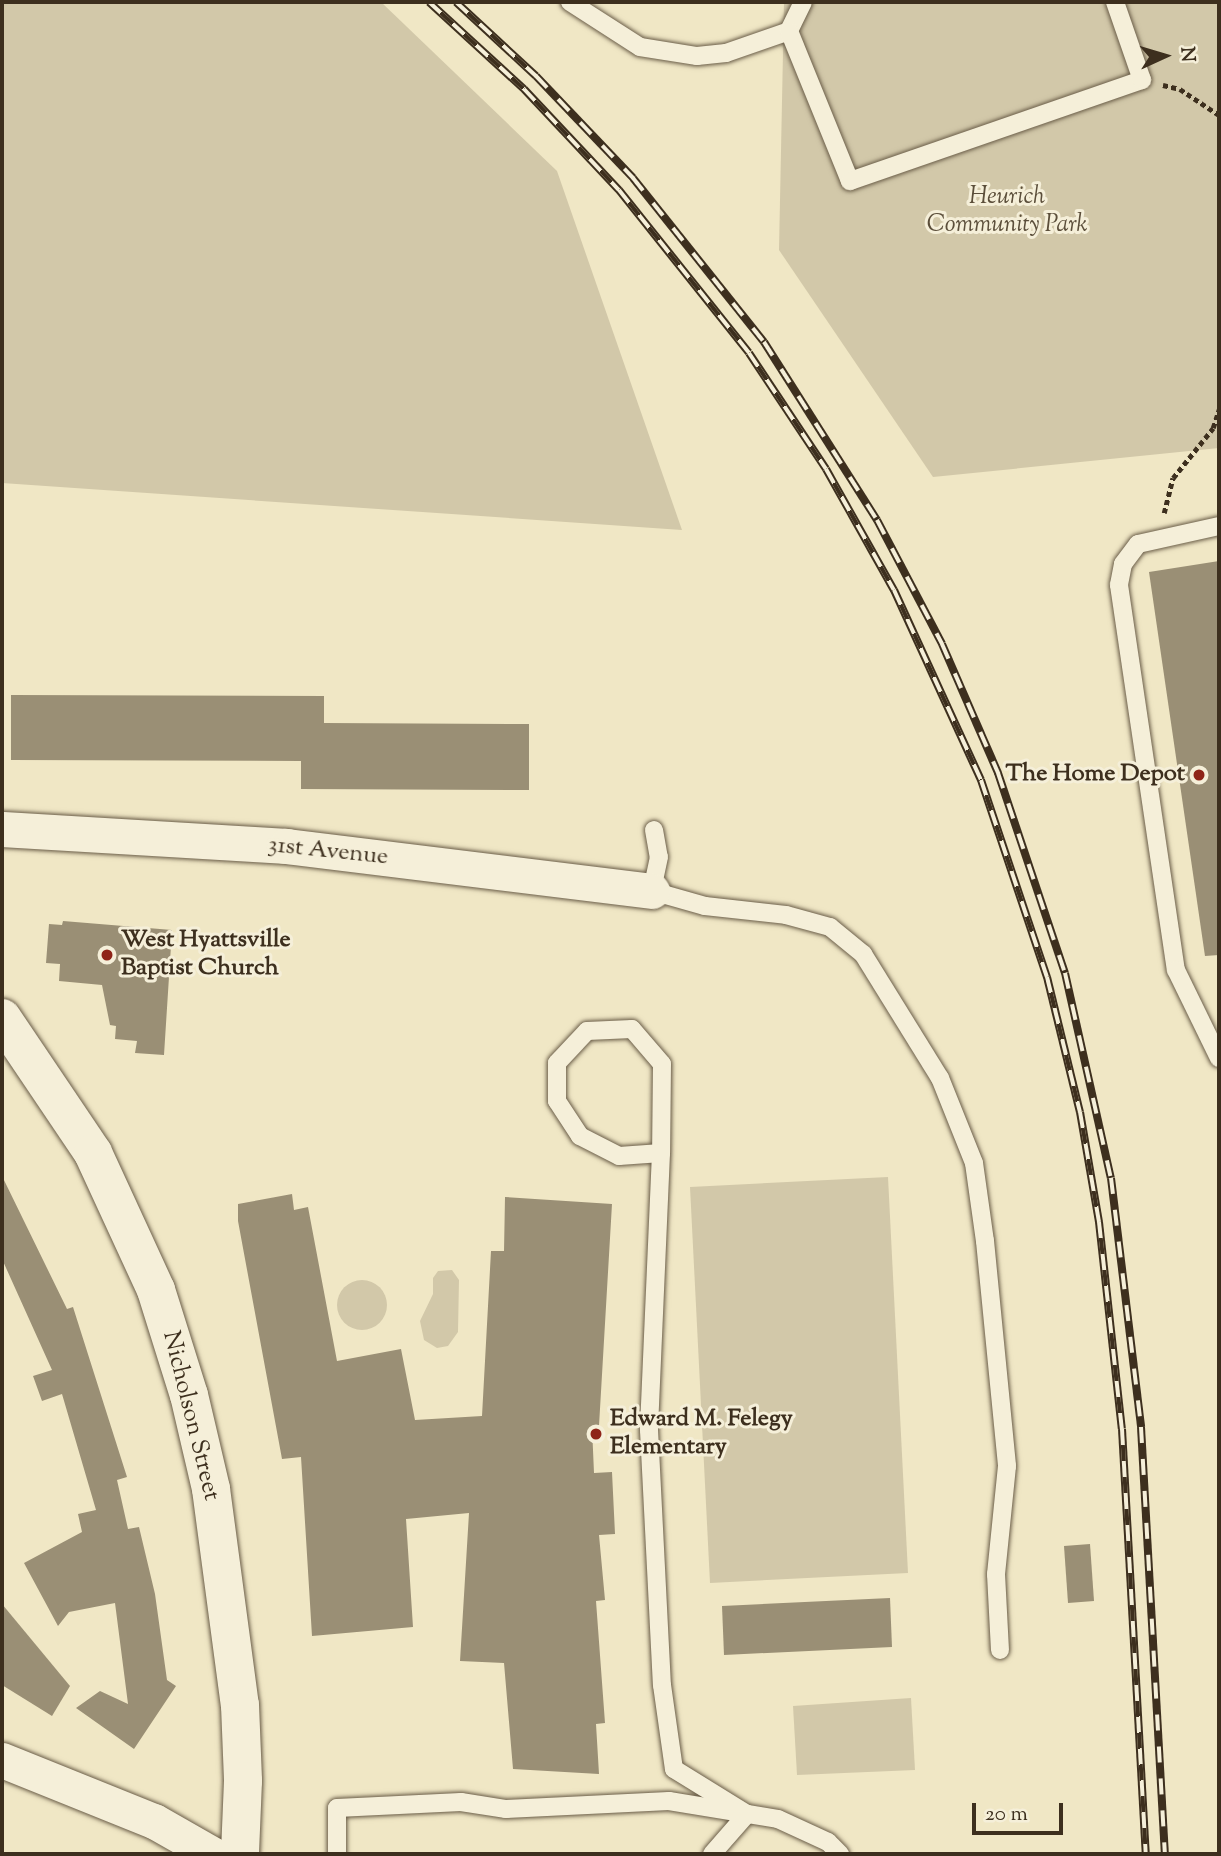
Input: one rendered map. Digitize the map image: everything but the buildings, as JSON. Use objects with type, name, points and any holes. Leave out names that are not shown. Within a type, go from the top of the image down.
[{"type":"street","name":"31st Avenue","points":[[2,829],[286,846],[652,891]]},
{"type":"street","name":"Nicholson Street","points":[[2,1018],[93,1153],[156,1290],[190,1395],[211,1489],[240,1704],[243,1781],[240,1854]]},
{"type":"street","points":[[2,1760],[154,1821],[212,1854]]},
{"type":"lane","points":[[570,2],[640,47],[697,56],[726,53],[789,32],[803,2]]},
{"type":"lane","points":[[789,32],[850,181],[1142,80],[1115,2]]},
{"type":"lane","points":[[1219,526],[1138,544],[1123,564],[1119,585],[1176,970],[1219,1058]]},
{"type":"lane","points":[[654,830],[659,857],[652,891],[705,906],[786,915],[830,927],[863,954],[940,1078],[974,1163],[985,1241],[1007,1465],[996,1574],[1000,1650]]},
{"type":"lane","points":[[661,1153],[619,1157],[580,1136],[557,1101],[557,1063],[587,1031],[632,1030],[662,1064],[661,1153],[649,1430],[662,1685],[674,1769],[747,1814]]},
{"type":"lane","points":[[337,1854],[337,1808],[461,1802],[506,1808],[669,1801],[778,1819],[828,1842],[840,1854]]},
{"type":"lane","points":[[712,1854],[747,1814]]},
{"type":"path","points":[[1142,80],[1180,89],[1219,115]]},
{"type":"path","points":[[1158,538],[1172,478],[1213,428],[1219,409]]},
{"type":"green space","points":[[2,2],[381,2],[557,171],[682,530],[2,483]]},
{"type":"green space","name":"Heurich Community Park","points":[[784,2],[1219,2],[1219,448],[933,477],[779,250]]},
{"type":"green space","points":[[888,1177],[908,1573],[710,1583],[690,1187]]},
{"type":"green space","points":[[452,1270],[459,1280],[458,1332],[448,1346],[437,1348],[424,1340],[420,1321],[433,1294],[433,1278],[438,1271]]},
{"type":"green space","points":[[362,1280],[380,1287],[387,1305],[380,1323],[362,1330],[344,1323],[337,1305],[344,1287]]},
{"type":"green space","points":[[911,1698],[915,1770],[797,1775],[793,1706]]},
{"type":"railway","points":[[429,2],[524,89],[619,190],[749,353],[826,469],[894,590],[981,780],[1047,977],[1080,1112],[1099,1222],[1122,1429],[1146,1854]]},
{"type":"railway","points":[[456,2],[536,76],[633,178],[764,342],[877,520],[942,644],[998,773],[1065,973],[1111,1178],[1141,1427],[1165,1854]]},
{"type":"place","name":"The Home Depot","points":[[1199,775]]},
{"type":"place","name":"West Hyattsville Baptist Church","points":[[107,955]]},
{"type":"place","name":"Edward M. Felegy Elementary","points":[[596,1434]]}]
